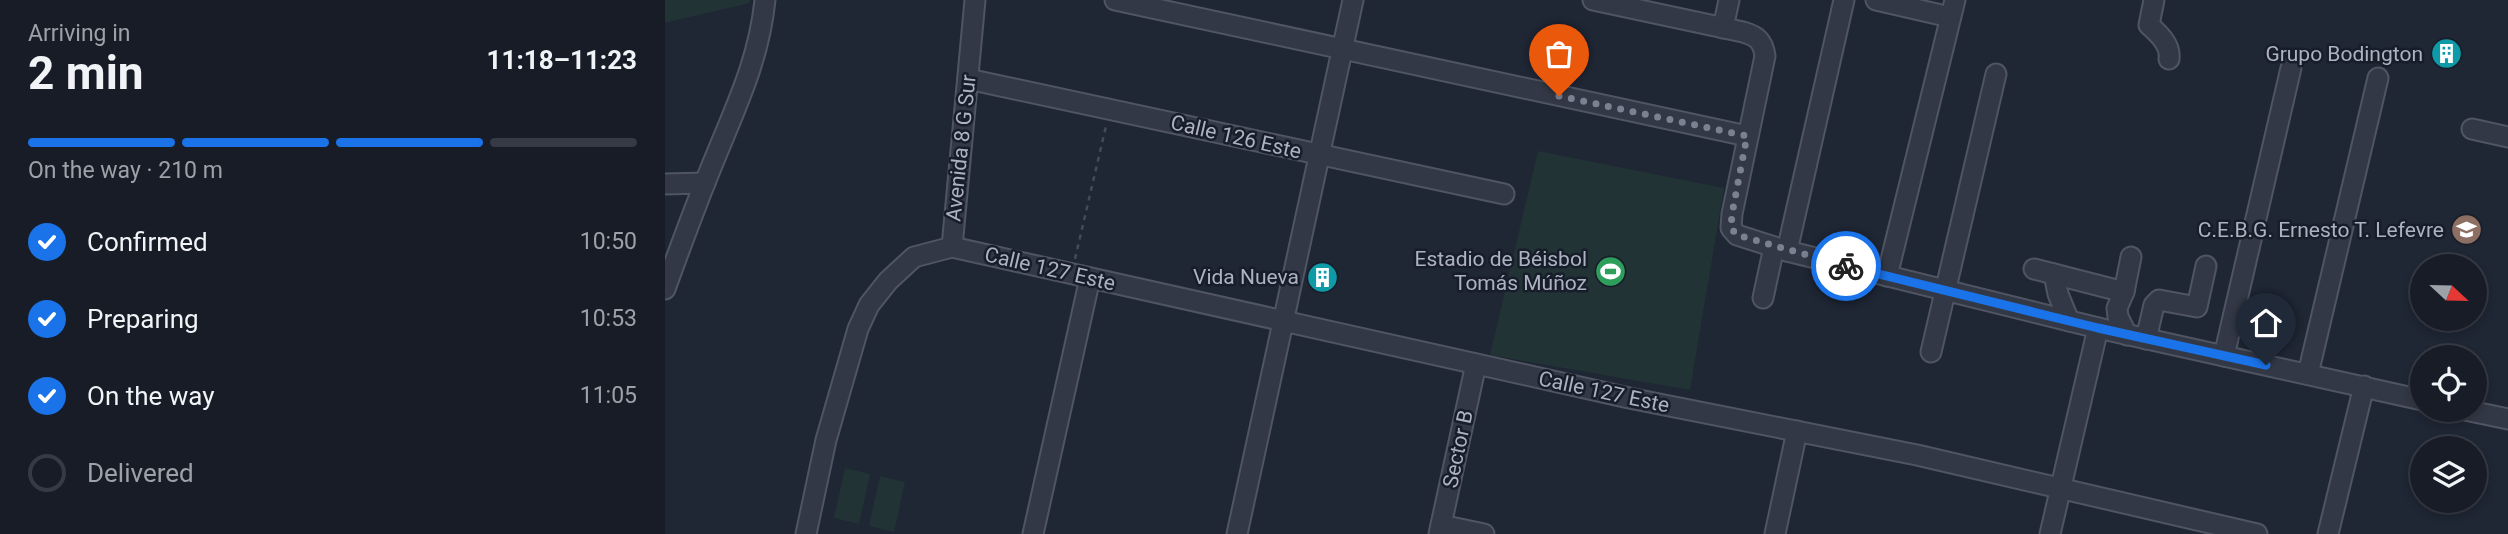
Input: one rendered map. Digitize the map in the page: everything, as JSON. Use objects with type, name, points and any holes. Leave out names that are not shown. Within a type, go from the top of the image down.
[{"type":"street","points":[[665,289],[750,73],[758,48],[765,0]]},
{"type":"street","name":"Avenida 8 G Sur","points":[[806,534],[826,440],[858,329],[869,305],[888,281],[914,257],[951,247],[975,0]]},
{"type":"street","points":[[1115,0],[1747,136]]},
{"type":"street","points":[[1237,534],[1353,0]]},
{"type":"street","points":[[1723,28],[1729,0]]},
{"type":"street","points":[[1763,298],[1781,249],[1844,0]]},
{"type":"street","points":[[1877,0],[1953,8],[1887,276]]},
{"type":"street","points":[[2154,0],[2149,25],[2161,37],[2170,53],[2169,59]]},
{"type":"street","points":[[1605,1],[1755,36],[1764,45],[1765,56],[1732,214],[1731,228],[1737,235],[1781,249],[2098,328],[2410,397]]},
{"type":"street","points":[[2224,356],[2291,68]]},
{"type":"street","points":[[1931,352],[1996,74]]},
{"type":"street","points":[[2308,374],[2378,78]]},
{"type":"street","name":"Calle 126 Este","points":[[968,79],[1504,194]]},
{"type":"street","points":[[2472,129],[2508,137]]},
{"type":"street","points":[[665,184],[705,183]]},
{"type":"street","name":"Calle 127 Este","points":[[951,247],[1629,398],[1917,455],[2257,534]]},
{"type":"street","points":[[2131,257],[2124,292],[2117,308],[2118,317],[2137,337]]},
{"type":"street","points":[[2137,337],[2159,300],[2197,307],[2206,266]]},
{"type":"street","points":[[2034,269],[2124,292]]},
{"type":"street","points":[[2055,274],[2058,294],[2069,321]]},
{"type":"street","points":[[1033,534],[1081,276]]},
{"type":"street","points":[[2050,534],[2098,328]]},
{"type":"street","name":"Sector B","points":[[1440,529],[1476,364]]},
{"type":"street","points":[[2328,534],[2364,386]]},
{"type":"street","points":[[2487,415],[2508,419]]},
{"type":"street","points":[[1775,534],[1797,431]]},
{"type":"street","points":[[1440,529],[1484,534]]},
{"type":"path","points":[[1081,276],[1109,109]]},
{"type":"shaded area","points":[[665,0],[750,0],[750,3],[665,22]]},
{"type":"shaded area","name":"Estadio de Béisbol Tomás Múñoz","points":[[1538,151],[1724,188],[1690,390],[1490,355]]},
{"type":"shaded area","points":[[845,468],[870,474],[859,524],[834,518]]},
{"type":"shaded area","points":[[880,476],[905,482],[894,532],[869,526]]},
{"type":"way so far","points":[[1559,96],[1747,136],[1731,228],[1737,235],[1846,266]]},
{"type":"place","name":"Grupo Bodington","points":[[2446,54]]},
{"type":"place","name":"C.E.B.G. Ernesto T. Lefevre","points":[[2467,230]]},
{"type":"place","name":"Estadio de Béisbol Tomás Múñoz","points":[[1610,271]]},
{"type":"place","name":"Vida Nueva","points":[[1322,277]]},
{"type":"route","points":[[1846,266],[2098,328],[2266,365]]}]
